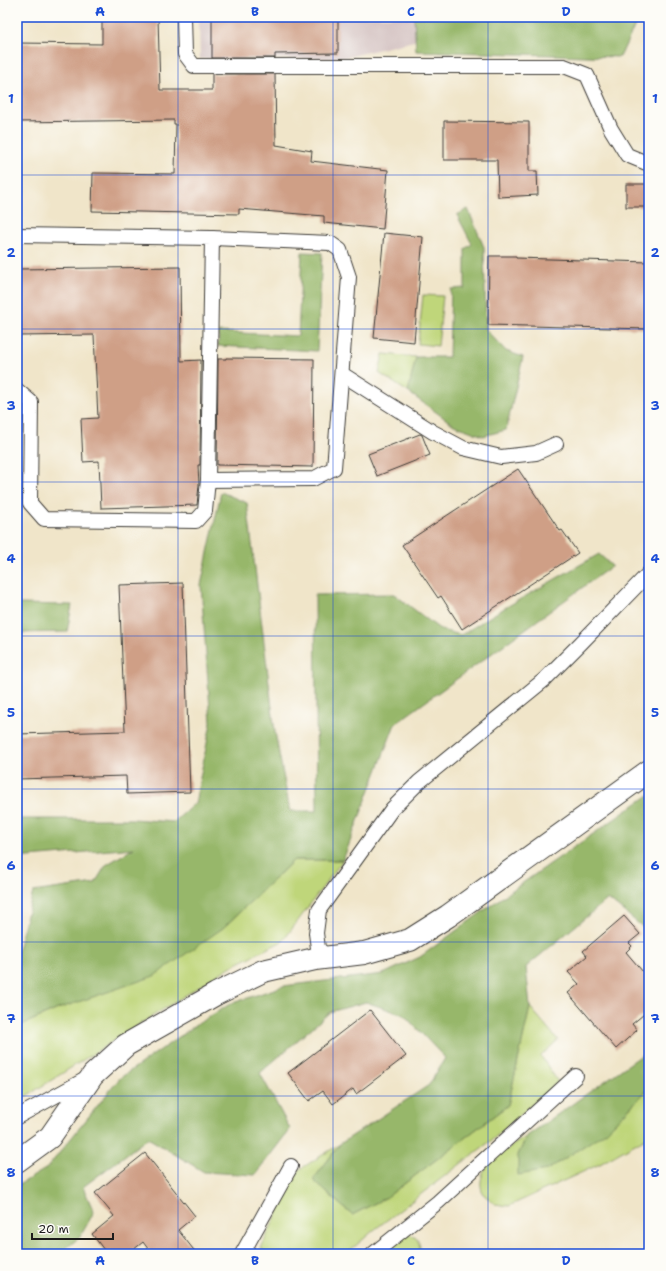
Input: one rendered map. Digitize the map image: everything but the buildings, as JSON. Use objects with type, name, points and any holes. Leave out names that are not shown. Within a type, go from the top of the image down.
[{"type":"street","points":[[17,1161],[50,1137],[93,1075],[126,1045],[223,991],[264,971],[326,957],[364,953],[410,940],[455,911],[649,771]]},
{"type":"lane","points":[[184,17],[185,54],[194,66],[564,66],[587,75],[611,129],[627,155],[649,164]]},
{"type":"lane","points":[[17,234],[212,238],[330,243],[340,250],[349,277],[334,468],[313,479],[208,480]]},
{"type":"lane","points":[[17,390],[31,402],[30,503],[44,519],[196,521],[205,511],[208,480],[212,238]]},
{"type":"lane","points":[[342,374],[433,432],[463,448],[501,457],[536,453],[556,444]]},
{"type":"lane","points":[[326,957],[318,948],[316,933],[319,910],[392,809],[419,782],[544,680],[649,573]]},
{"type":"lane","points":[[17,1117],[93,1075]]},
{"type":"lane","points":[[373,1254],[438,1202],[576,1076]]},
{"type":"lane","points":[[242,1254],[291,1166]]},
{"type":"shaded area","points":[[199,17],[514,17],[339,59],[200,59]]},
{"type":"green space","points":[[414,17],[639,17],[620,57],[416,51]]},
{"type":"green space","points":[[468,209],[484,247],[486,330],[506,351],[523,357],[506,430],[483,436],[454,425],[408,392],[416,357],[449,357],[451,289],[465,288],[465,249],[472,244],[457,215]]},
{"type":"green space","points":[[302,252],[322,253],[317,351],[218,346],[219,332],[298,336]]},
{"type":"green space","points":[[423,295],[443,296],[438,346],[418,344]]},
{"type":"green space","points":[[383,354],[416,357],[408,392],[379,373]]},
{"type":"green space","points":[[221,492],[247,503],[275,732],[290,811],[317,811],[315,595],[394,594],[441,630],[461,635],[496,613],[599,554],[612,566],[395,724],[343,860],[294,860],[223,928],[154,976],[58,1009],[17,1027],[17,953],[33,892],[95,883],[106,865],[134,848],[17,858],[17,819],[132,819],[174,822],[195,803],[211,723],[201,585]]},
{"type":"green space","points":[[17,604],[72,605],[67,632],[17,633]]},
{"type":"green space","points":[[649,795],[649,932],[608,899],[526,967],[530,1007],[508,1105],[387,1197],[352,1215],[313,1180],[340,1144],[429,1085],[445,1058],[404,1015],[366,1002],[330,1012],[260,1073],[290,1129],[255,1175],[204,1172],[148,1138],[83,1187],[94,1212],[80,1237],[59,1254],[17,1254],[17,1186],[47,1168],[120,1078],[199,1023],[230,1004],[283,986],[383,974],[420,957],[501,898]]},
{"type":"green space","points":[[294,860],[343,860],[283,941],[230,967],[17,1102],[17,1027],[58,1009],[223,928]]},
{"type":"green space","points":[[530,1007],[558,1040],[541,1056],[558,1082],[492,1140],[374,1230],[346,1254],[268,1254],[261,1248],[297,1171],[340,1144],[313,1180],[352,1215],[387,1197],[508,1105]]},
{"type":"green space","points":[[649,1050],[649,1088],[607,1131],[547,1170],[518,1175],[518,1155],[527,1136]]},
{"type":"green space","points":[[649,1088],[649,1136],[600,1164],[509,1206],[495,1204],[482,1193],[481,1181],[483,1173],[487,1166],[506,1149],[527,1136],[518,1155],[607,1131]]},
{"type":"green space","points":[[406,1233],[418,1240],[420,1248],[417,1254],[380,1254]]}]
